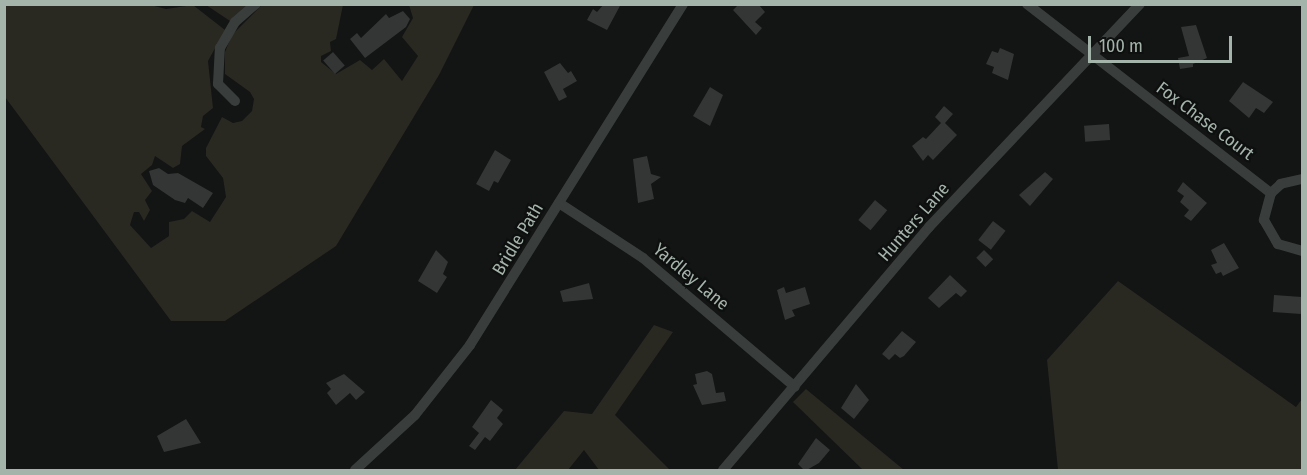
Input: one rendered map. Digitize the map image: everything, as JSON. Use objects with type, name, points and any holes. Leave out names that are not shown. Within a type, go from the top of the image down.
[{"type":"street","points":[[235,101],[218,84],[220,48],[235,22],[256,4]]},
{"type":"street","name":"Bridle Path","points":[[355,471],[395,436],[453,370],[683,4]]},
{"type":"street","name":"Fox Chase Court","points":[[1027,4],[1271,193]]},
{"type":"street","name":"Hunters Lane","points":[[723,471],[929,227],[1090,54],[1140,4]]},
{"type":"street","points":[[1302,180],[1281,184],[1271,193],[1264,213],[1269,233],[1278,244],[1302,251]]},
{"type":"street","name":"Yardley Lane","points":[[559,203],[643,258],[795,387]]},
{"type":"shaded area","points":[[147,4],[166,9],[193,5],[225,30],[208,61],[213,108],[203,116],[201,127],[205,129],[182,146],[180,164],[173,168],[155,156],[152,165],[141,174],[152,191],[145,200],[150,210],[144,221],[139,212],[134,212],[130,225],[151,248],[169,236],[169,222],[184,219],[192,211],[210,222],[226,197],[223,178],[206,156],[206,148],[222,117],[233,123],[242,121],[252,111],[254,99],[250,92],[225,74],[225,52],[232,35],[262,5],[343,5],[336,39],[330,42],[331,51],[321,56],[321,62],[336,74],[360,60],[372,70],[384,59],[402,81],[418,56],[402,37],[413,18],[409,5],[474,5],[439,75],[336,246],[225,321],[171,321],[5,97],[5,5]]},
{"type":"shaded area","points":[[206,5],[248,5],[230,21]]},
{"type":"shaded area","points":[[1118,281],[1296,407],[1302,399],[1302,470],[1058,470],[1047,360]]},
{"type":"shaded area","points":[[654,325],[673,332],[615,415],[670,470],[599,470],[584,450],[568,470],[515,470],[564,411],[592,414]]},
{"type":"shaded area","points":[[806,389],[904,470],[863,470],[793,402]]},
{"type":"building","points":[[604,4],[621,4],[607,30],[587,20],[593,9],[597,12]]},
{"type":"building","points":[[739,4],[758,4],[765,12],[755,22],[762,28],[756,35],[733,10]]},
{"type":"building","points":[[403,11],[410,19],[406,27],[365,58],[350,39],[357,33],[361,38],[386,14],[389,18]]},
{"type":"building","points":[[1196,25],[1207,58],[1193,64],[1193,67],[1180,69],[1178,58],[1189,56],[1181,27]]},
{"type":"building","points":[[1000,48],[1014,54],[1008,80],[992,73],[994,67],[986,64],[992,51],[998,53]]},
{"type":"building","points":[[333,52],[345,66],[335,74],[323,61]]},
{"type":"building","points":[[560,63],[568,73],[571,71],[577,81],[563,89],[567,97],[559,101],[544,72]]},
{"type":"building","points":[[1243,82],[1273,102],[1264,113],[1256,108],[1249,118],[1229,101]]},
{"type":"building","points":[[710,87],[723,95],[710,126],[693,116]]},
{"type":"building","points":[[944,106],[953,114],[945,123],[957,135],[933,160],[928,155],[923,161],[912,146],[923,137],[926,139],[941,123],[935,117]]},
{"type":"building","points":[[1109,124],[1110,140],[1085,142],[1084,126]]},
{"type":"building","points":[[495,150],[511,160],[498,183],[494,181],[489,191],[476,184]]},
{"type":"building","points":[[647,156],[651,174],[661,177],[651,184],[654,199],[638,203],[633,159]]},
{"type":"building","points":[[159,168],[168,174],[178,173],[213,193],[203,208],[188,198],[185,203],[175,200],[153,185],[149,171]]},
{"type":"building","points":[[1045,172],[1053,179],[1030,206],[1019,195]]},
{"type":"building","points":[[1183,182],[1207,203],[1191,221],[1184,216],[1189,210],[1180,202],[1184,196],[1177,191]]},
{"type":"building","points":[[875,200],[887,210],[871,230],[858,220]]},
{"type":"building","points":[[993,221],[1006,231],[991,250],[978,240]]},
{"type":"building","points":[[1224,243],[1239,268],[1223,276],[1221,272],[1216,274],[1211,265],[1217,263],[1211,250]]},
{"type":"building","points":[[436,250],[448,262],[443,274],[447,277],[437,293],[418,281]]},
{"type":"building","points":[[984,250],[993,259],[985,267],[976,258]]},
{"type":"building","points":[[950,275],[967,291],[961,297],[956,293],[939,308],[928,298]]},
{"type":"building","points":[[589,283],[593,299],[563,302],[560,291]]},
{"type":"building","points":[[784,287],[786,293],[805,287],[810,304],[792,310],[795,316],[785,320],[777,290]]},
{"type":"building","points":[[1274,295],[1302,297],[1301,314],[1273,312]]},
{"type":"building","points":[[902,331],[916,342],[904,356],[900,358],[895,354],[889,360],[882,354]]},
{"type":"building","points":[[707,371],[712,374],[716,393],[724,392],[726,401],[702,405],[693,385],[697,384],[695,374]]},
{"type":"building","points":[[344,374],[365,392],[356,400],[350,393],[336,405],[327,393],[331,389],[326,383]]},
{"type":"building","points":[[856,384],[869,400],[854,419],[841,408]]},
{"type":"building","points":[[491,400],[503,410],[497,418],[503,424],[490,441],[485,437],[475,450],[469,446],[479,433],[472,427]]},
{"type":"building","points":[[186,419],[201,443],[164,452],[157,436]]},
{"type":"building","points":[[816,438],[830,450],[819,463],[805,471],[798,464]]}]
